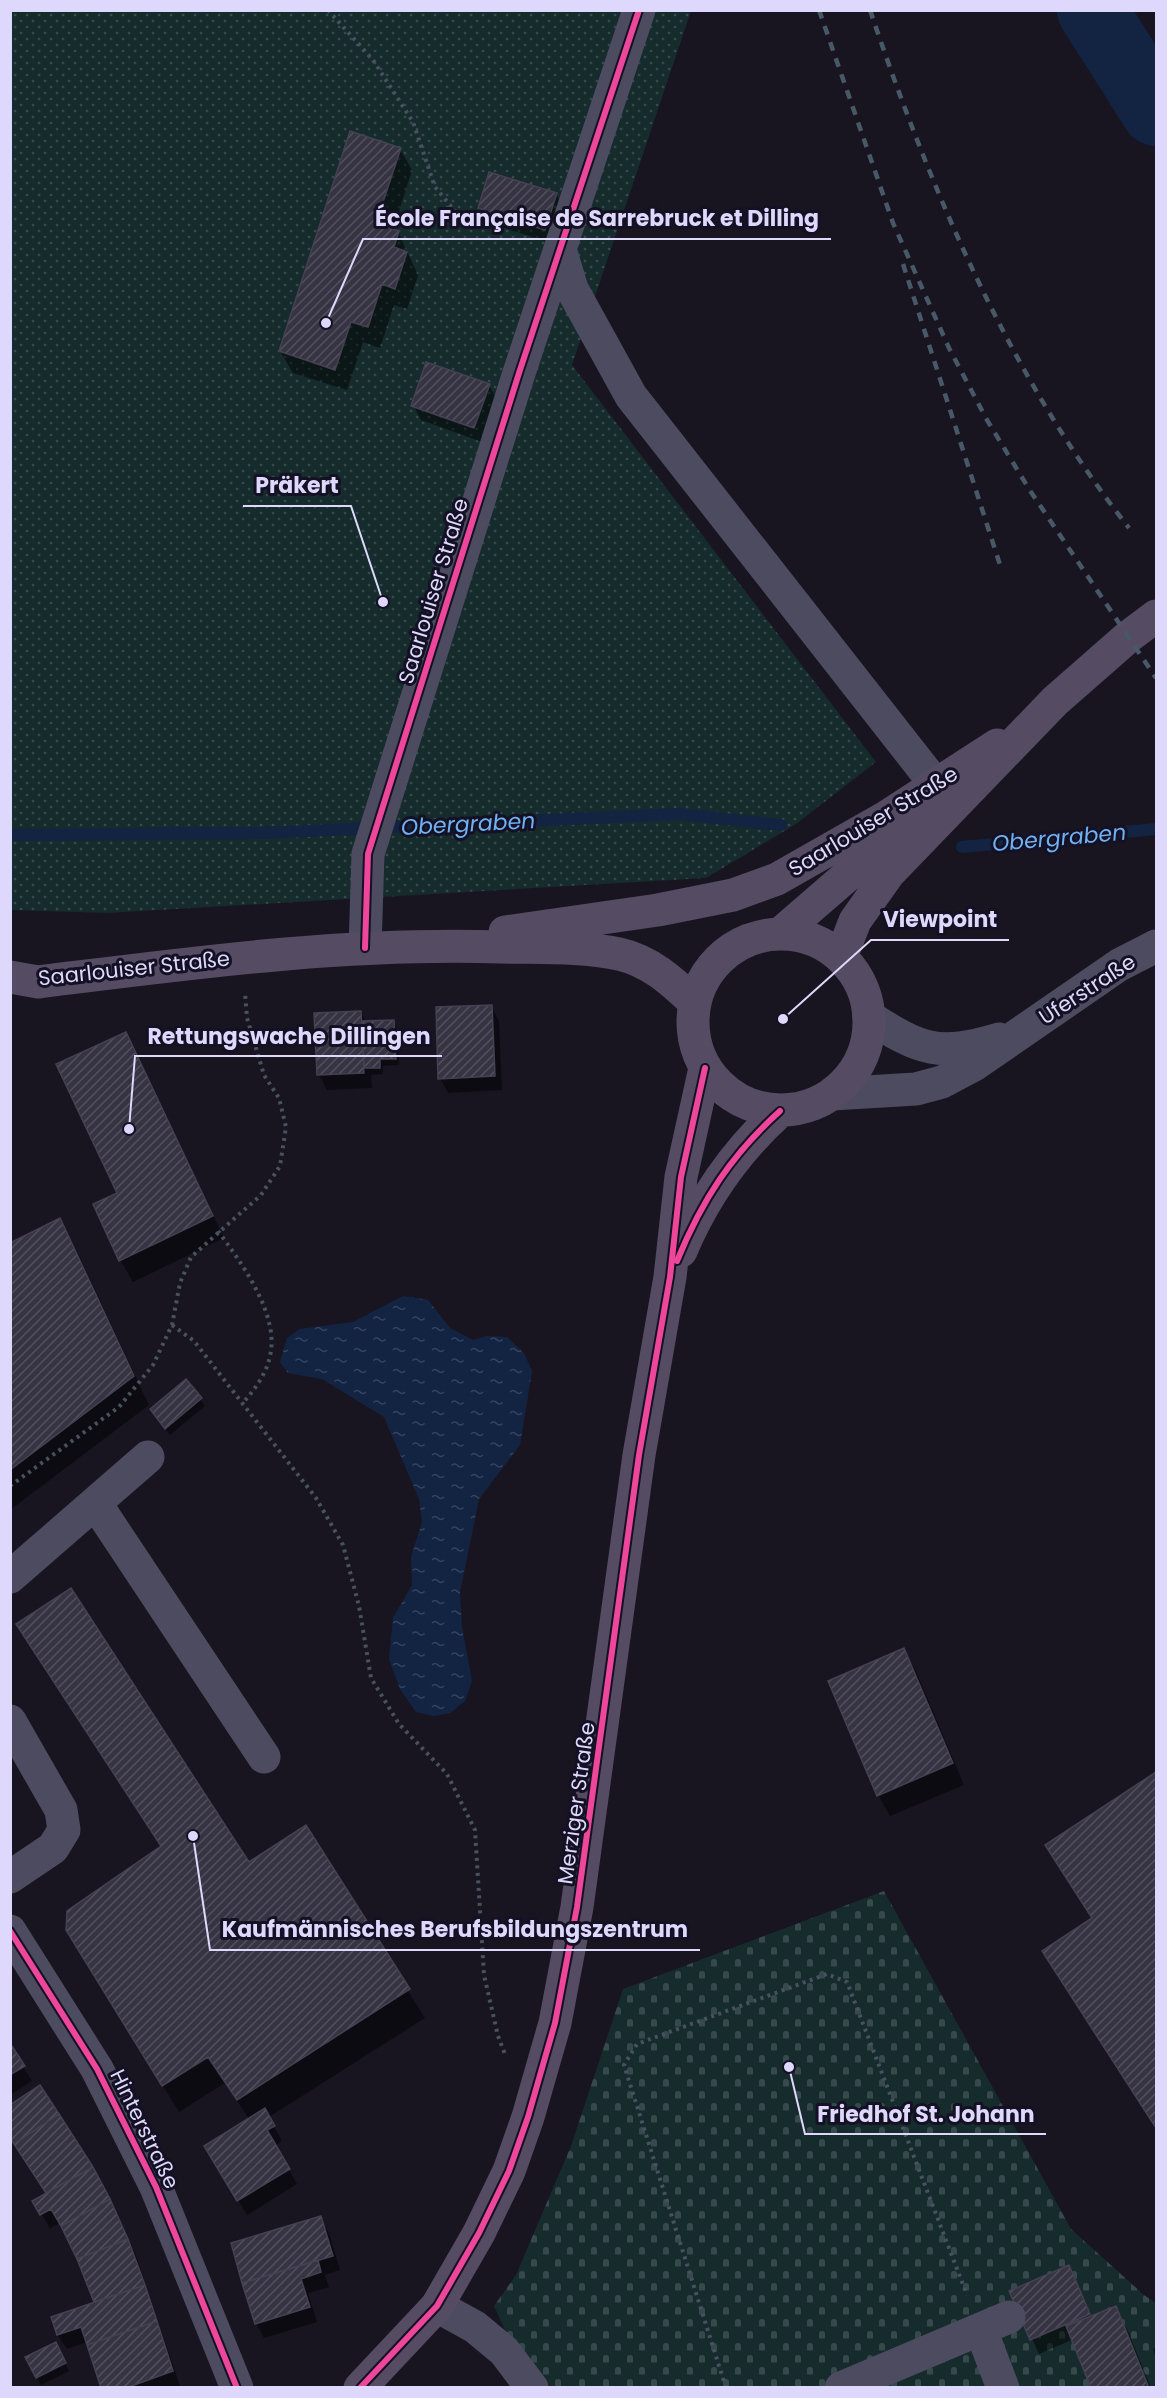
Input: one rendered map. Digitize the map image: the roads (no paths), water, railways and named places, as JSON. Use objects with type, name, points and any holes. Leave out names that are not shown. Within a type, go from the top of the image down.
[{"type":"main road","name":"Saarlouiser Straße","points":[[781,933],[997,745],[1055,701],[1128,637],[1156,616]]},
{"type":"main road","name":"Saarlouiser Straße","points":[[841,957],[855,921],[889,873],[1055,701]]},
{"type":"main road","name":"Saarlouiser Straße","points":[[426,945],[658,910],[733,895],[777,879],[886,817],[997,745]]},
{"type":"main road","points":[[781,933],[813,940],[841,957],[855,974],[865,994],[869,1017],[864,1052],[856,1068],[832,1094],[807,1107],[780,1111],[750,1106],[724,1091],[705,1068],[695,1047],[692,1025],[694,1002],[703,980],[714,964],[723,955],[750,939],[781,933]]},
{"type":"main road","name":"Saarlouiser Straße","points":[[10,977],[38,982],[241,957],[426,945],[619,954],[650,965],[714,964]]},
{"type":"main road","name":"Saarlouiser Straße","points":[[650,965],[694,1002]]},
{"type":"main road","name":"Merziger Straße","points":[[360,2388],[437,2306],[484,2223],[509,2171],[528,2117],[555,2023],[577,1907],[639,1455],[670,1277],[681,1176],[705,1068]]},
{"type":"main road","name":"Merziger Straße","points":[[670,1277],[691,1228],[719,1177],[753,1136],[780,1111]]},
{"type":"street","name":"Saarlouiser Straße","points":[[365,948],[368,855],[560,249],[639,10]]},
{"type":"street","points":[[560,249],[572,289],[631,396],[936,785]]},
{"type":"street","name":"Uferstraße","points":[[832,1094],[916,1089],[942,1082],[974,1065],[1119,965],[1156,946]]},
{"type":"street","name":"Uferstraße","points":[[869,1017],[903,1038],[930,1047],[963,1050],[1018,1034]]},
{"type":"street","points":[[10,1577],[148,1457]]},
{"type":"street","points":[[96,1503],[264,1757]]},
{"type":"street","points":[[10,1721],[62,1810],[64,1830],[53,1848],[10,1876]]},
{"type":"street","name":"Hinterstraße","points":[[10,1930],[97,2069],[156,2187],[237,2388]]},
{"type":"street","points":[[437,2306],[475,2328],[504,2351],[532,2388]]},
{"type":"street","points":[[841,2388],[995,2323],[1003,2388]]},
{"type":"water","points":[[403,1296],[428,1300],[450,1328],[473,1340],[487,1336],[507,1337],[524,1353],[532,1371],[520,1445],[479,1499],[460,1592],[462,1627],[472,1681],[465,1701],[450,1713],[434,1716],[416,1712],[400,1689],[389,1659],[393,1618],[412,1585],[411,1557],[422,1522],[419,1499],[384,1417],[322,1379],[288,1373],[280,1362],[287,1338],[300,1329],[353,1322]]},
{"type":"waterway","points":[[1092,10],[1156,111]]},
{"type":"waterway","name":"Obergraben","points":[[10,835],[264,833],[679,814],[781,825]]},
{"type":"waterway","name":"Obergraben","points":[[962,847],[1156,829]]},
{"type":"railway","points":[[819,10],[893,223],[949,348],[987,420],[1029,489],[1156,678]]},
{"type":"railway","points":[[870,10],[919,146],[978,280],[1047,409],[1086,470],[1129,528]]},
{"type":"railway","points":[[903,264],[1001,568]]},
{"type":"place","name":"École Française de Sarrebruck et Dilling","points":[[326,323]]},
{"type":"place","name":"Präkert","points":[[383,602]]},
{"type":"place","name":"Viewpoint","points":[[783,1019]]},
{"type":"place","name":"Rettungswache Dillingen","points":[[129,1129]]},
{"type":"place","name":"Kaufmännisches Berufsbildungszentrum","points":[[193,1836]]},
{"type":"place","name":"Friedhof St. Johann","points":[[789,2067]]}]
